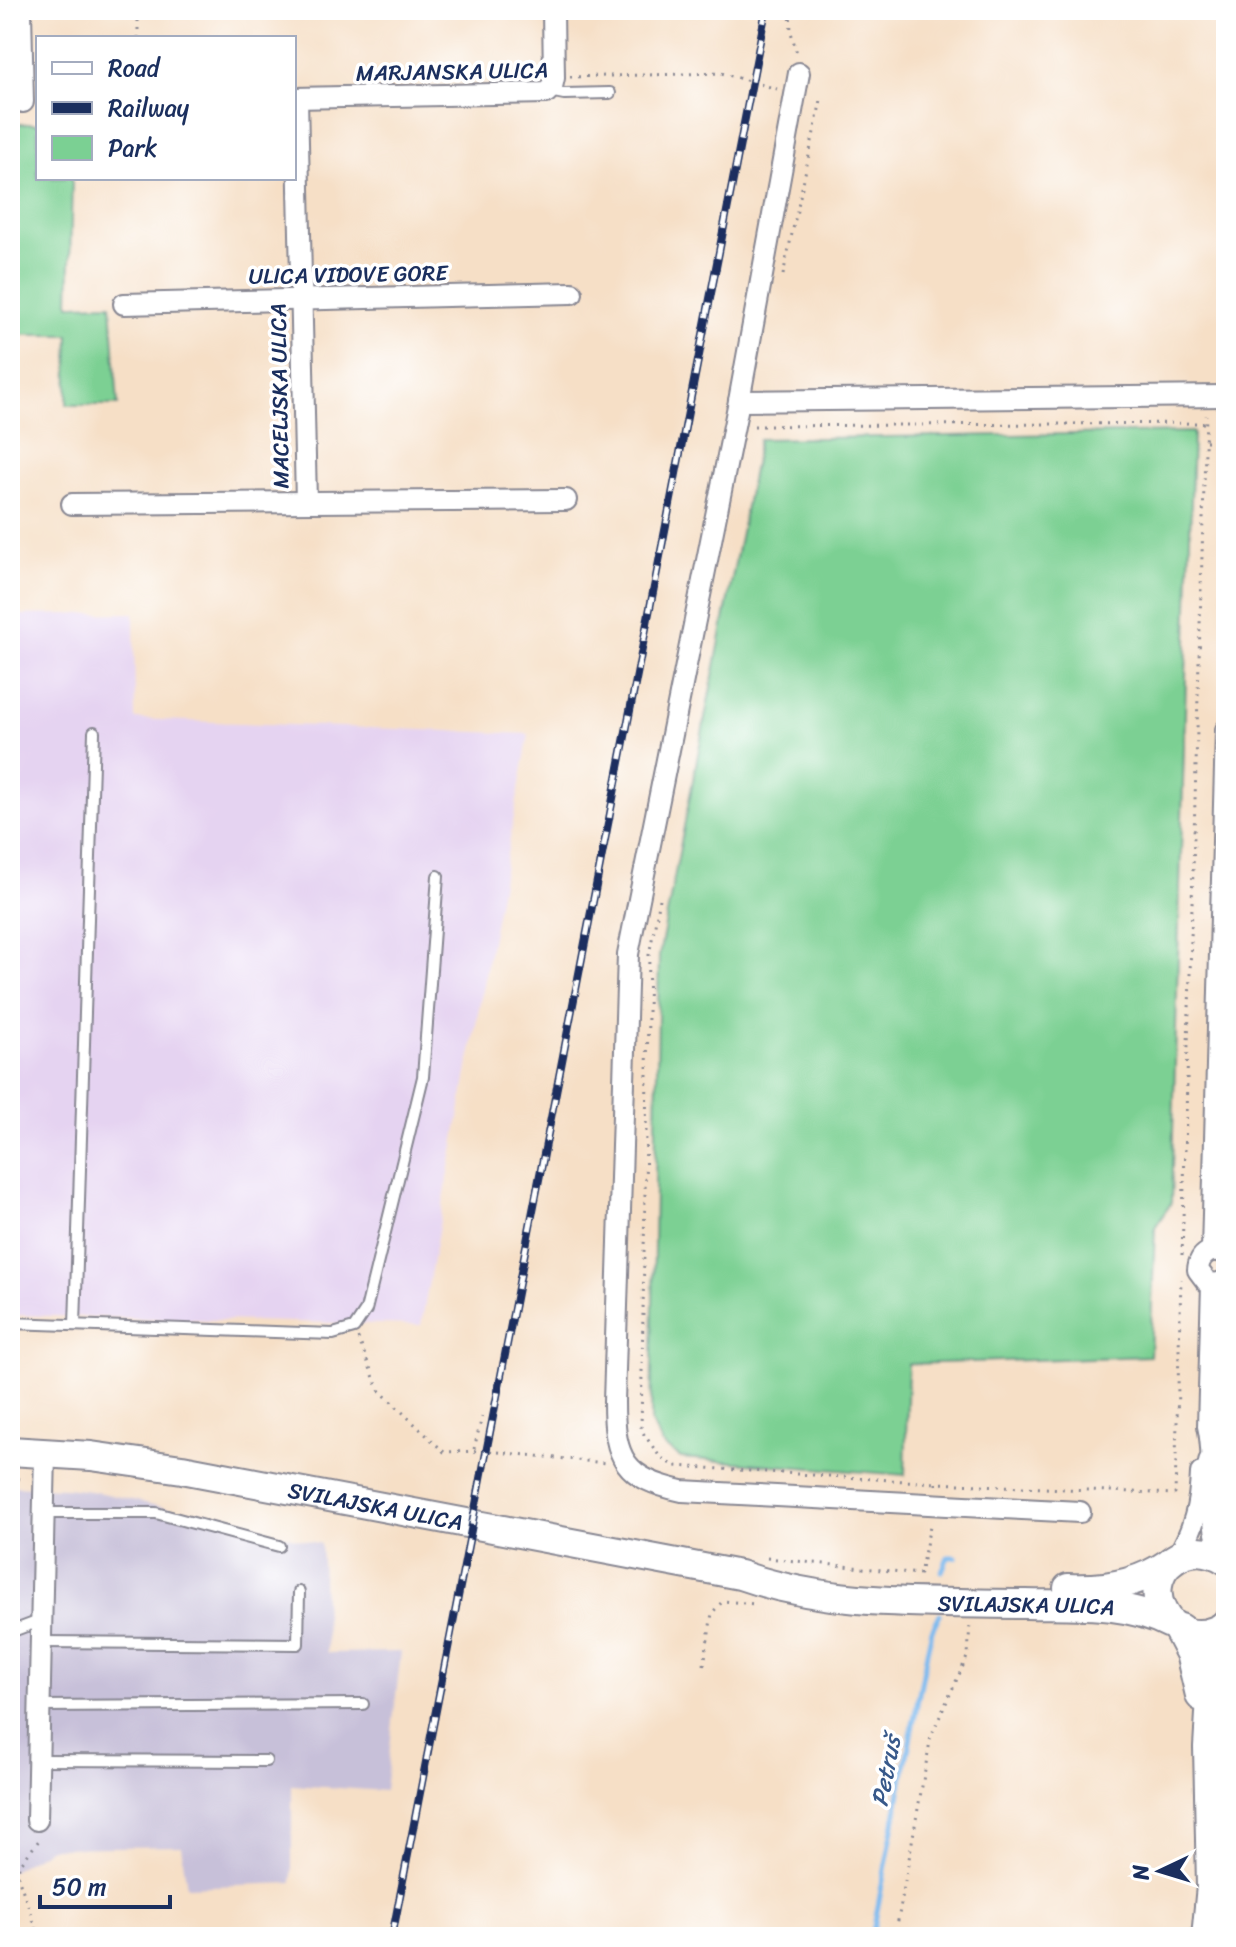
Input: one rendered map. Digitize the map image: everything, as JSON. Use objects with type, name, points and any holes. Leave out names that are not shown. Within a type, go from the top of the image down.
[{"type":"main road","name":"SVILAJSKA ULICA","points":[[10,1451],[119,1459],[182,1469],[740,1575],[772,1587],[828,1597],[1108,1607],[1156,1616],[1175,1627]]},
{"type":"main road","points":[[1213,1463],[1226,1503]]},
{"type":"main road","points":[[1210,1747],[1197,1668],[1192,1653],[1161,1612],[1158,1584],[1173,1560],[1199,1551],[1210,1552],[1226,1560]]},
{"type":"main road","name":"SVILAJSKA ULICA","points":[[740,1575],[793,1574],[882,1581],[1085,1589],[1139,1580],[1154,1574],[1173,1560]]},
{"type":"main road","points":[[1175,1627],[1205,1635],[1226,1626]]},
{"type":"main road","points":[[1208,1937],[1213,1886],[1210,1747],[1216,1647],[1226,1626]]},
{"type":"main road","points":[[1213,1886],[1222,1937]]},
{"type":"street","points":[[21,10],[24,102]]},
{"type":"street","points":[[552,84],[553,10]]},
{"type":"street","points":[[799,73],[747,400],[628,954],[614,1402],[617,1448],[626,1464],[648,1482],[682,1491],[1080,1512]]},
{"type":"street","name":"MARJANSKA ULICA","points":[[296,98],[538,95],[552,84]]},
{"type":"street","name":"MACELJSKA ULICA","points":[[296,132],[306,502]]},
{"type":"street","name":"ULICA VIDOVE GORE","points":[[124,304],[572,293]]},
{"type":"street","points":[[747,400],[1217,396]]},
{"type":"street","name":"MACELJSKA ULICA","points":[[72,504],[566,500]]},
{"type":"street","points":[[1173,1560],[1191,1531],[1198,1508],[1219,1282],[1203,1279],[1198,1270],[1200,1259],[1219,1252],[1226,730]]},
{"type":"street","points":[[1208,1426],[1213,1463],[1215,1535],[1226,1560]]},
{"type":"street","points":[[37,1820],[45,1452]]},
{"type":"lane","name":"MARJANSKA ULICA","points":[[552,84],[564,94],[610,93]]},
{"type":"lane","points":[[75,1325],[94,732]]},
{"type":"lane","points":[[10,1323],[333,1334],[354,1328],[366,1310],[423,1077],[438,876]]},
{"type":"lane","points":[[44,1513],[156,1513],[279,1546]]},
{"type":"lane","points":[[41,1642],[298,1644],[299,1592]]},
{"type":"lane","points":[[10,1632],[42,1620]]},
{"type":"lane","points":[[40,1706],[363,1704]]},
{"type":"lane","points":[[39,1760],[266,1761]]},
{"type":"path","points":[[138,10],[138,36]]},
{"type":"path","points":[[790,10],[799,73]]},
{"type":"path","points":[[552,84],[721,73],[796,95]]},
{"type":"path","points":[[782,280],[821,100]]},
{"type":"path","points":[[661,893],[649,955],[641,1430],[660,1457],[675,1466],[1175,1494],[1206,423],[1217,396]]},
{"type":"path","points":[[747,400],[750,426],[1206,423]]},
{"type":"path","points":[[1206,441],[1226,441]]},
{"type":"path","points":[[354,1328],[379,1390],[444,1452],[474,1450],[626,1464]]},
{"type":"path","points":[[474,1450],[482,1417]]},
{"type":"path","points":[[920,1574],[936,1483]]},
{"type":"path","points":[[704,1665],[712,1613],[723,1601],[764,1605]]},
{"type":"path","points":[[895,1937],[931,1736],[968,1655],[971,1603]]},
{"type":"path","points":[[37,1820],[41,1836],[19,1866],[18,1877],[39,1937]]},
{"type":"shaded area","points":[[134,613],[135,719],[529,734],[421,1325],[10,1315],[10,615]]},
{"type":"shaded area","points":[[10,1486],[98,1492],[321,1544],[327,1653],[401,1652],[385,1791],[292,1785],[292,1883],[187,1887],[181,1846],[50,1848],[10,1872]]},
{"type":"green space","points":[[10,124],[36,124],[36,180],[72,180],[69,305],[111,304],[118,405],[67,405],[69,335],[10,335]]},
{"type":"green space","points":[[1193,432],[1171,1203],[1155,1227],[1150,1356],[908,1364],[905,1475],[681,1458],[663,1445],[651,1422],[659,956],[759,439]]},
{"type":"waterway","name":"Petruš","points":[[942,1571],[948,1557],[956,1557]]},
{"type":"waterway","name":"Petruš","points":[[872,1937],[927,1652],[940,1614]]},
{"type":"railway","points":[[392,1937],[766,10]]}]
